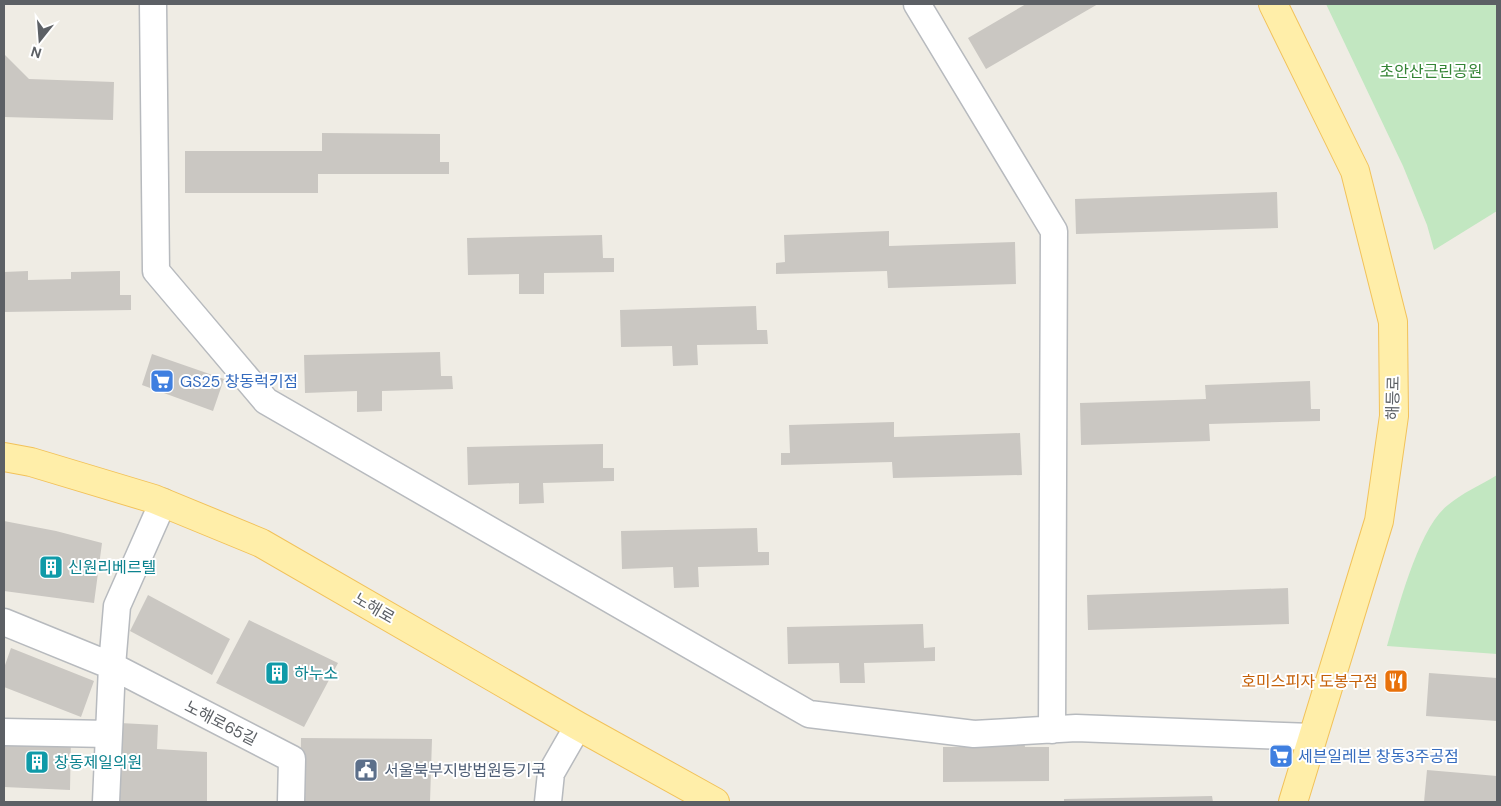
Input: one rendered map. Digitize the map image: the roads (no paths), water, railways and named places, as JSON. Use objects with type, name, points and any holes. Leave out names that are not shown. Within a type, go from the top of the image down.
[{"type":"main road","name":"해등로","points":[[1273,4],[1355,171],[1393,322],[1394,416],[1379,521],[1293,802]]},
{"type":"main road","name":"노해로","points":[[4,457],[32,462],[163,502],[261,543],[578,726],[715,802]]},
{"type":"street","points":[[153,4],[156,271],[266,401],[809,714],[974,734],[1076,728],[1312,737]]},
{"type":"street","points":[[917,4],[1054,231],[1052,730]]},
{"type":"street","points":[[106,802],[112,666],[117,606],[163,502]]},
{"type":"street","name":"노해로65길","points":[[4,622],[112,666],[292,759],[291,802]]},
{"type":"street","points":[[548,802],[551,773],[578,726]]},
{"type":"street","points":[[4,732],[109,734]]},
{"type":"place","name":"GS25 창동럭키점","points":[[162,381]]},
{"type":"place","name":"신원리베르텔","points":[[51,567]]},
{"type":"place","name":"하누소","points":[[277,673]]},
{"type":"place","name":"호미스피자 도봉구점","points":[[1396,681]]},
{"type":"place","name":"세븐일레븐 창동3주공점","points":[[1281,756]]},
{"type":"place","name":"창동제일의원","points":[[37,762]]},
{"type":"place","name":"서울북부지방법원등기국","points":[[366,770]]},
{"type":"park label","name":"초안산근린공원","points":[[1431,71]]}]
